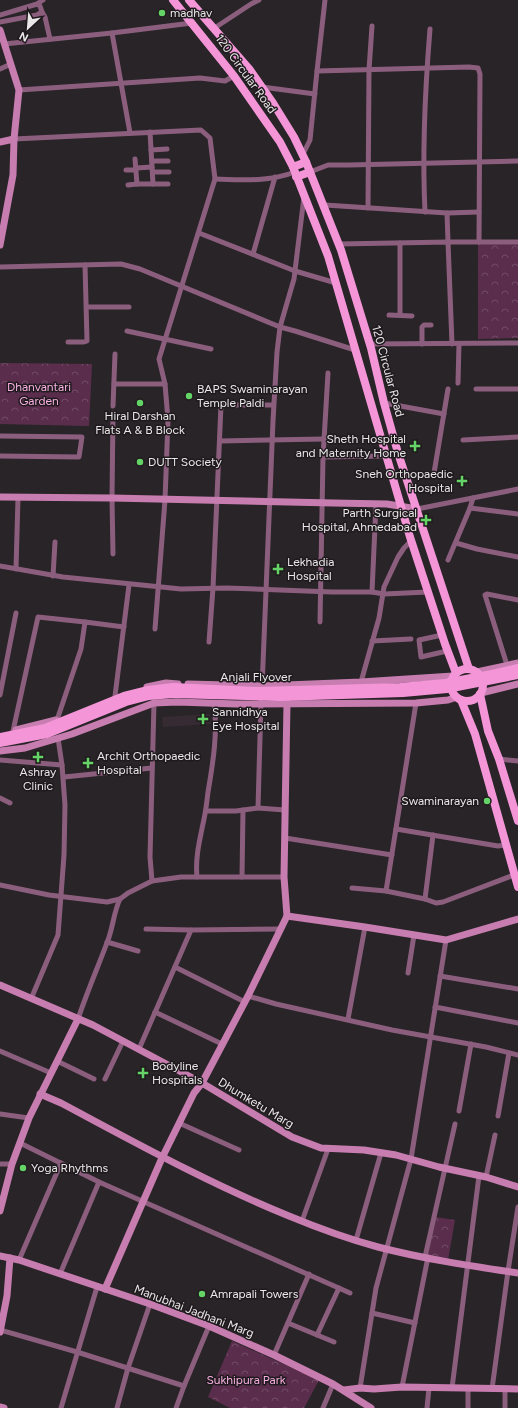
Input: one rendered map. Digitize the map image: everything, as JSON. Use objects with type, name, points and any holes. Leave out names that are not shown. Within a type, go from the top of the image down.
[{"type":"main road","name":"120 Circular Road","points":[[173,0],[234,76],[280,142],[295,172],[328,256],[411,541],[455,674]]},
{"type":"main road","name":"120 Circular Road","points":[[189,0],[250,70],[273,103],[303,154],[325,206],[370,344],[384,403],[469,669]]},
{"type":"main road","points":[[295,172],[306,162]]},
{"type":"main road","points":[[295,172],[310,172]]},
{"type":"main road","name":"Anjali Flyover","points":[[0,737],[45,728],[124,696],[148,690],[173,687],[258,691],[400,686],[445,683],[518,668]]},
{"type":"main road","points":[[459,698],[471,700],[480,693],[483,686],[482,680],[477,672],[469,669],[460,670],[451,680],[452,690],[459,698],[475,734],[518,887]]},
{"type":"main road","name":"Anjali Flyover","points":[[0,743],[47,734],[126,702],[149,696],[173,694],[280,697],[402,693],[448,689],[518,675]]},
{"type":"main road","points":[[480,693],[488,731],[499,759],[518,821]]},
{"type":"street","points":[[0,15],[37,4],[43,0]]},
{"type":"street","points":[[213,29],[259,0]]},
{"type":"street","points":[[303,154],[310,140],[325,0]]},
{"type":"street","points":[[37,4],[40,6],[45,17],[50,39]]},
{"type":"street","points":[[12,11],[14,20]]},
{"type":"street","points":[[0,22],[37,15],[42,12]]},
{"type":"street","points":[[4,44],[112,34],[192,23]]},
{"type":"street","points":[[368,208],[369,70],[372,26]]},
{"type":"street","points":[[425,212],[423,164],[430,29]]},
{"type":"street","points":[[0,30],[19,90],[14,139],[13,176],[0,245]]},
{"type":"street","points":[[112,34],[130,133]]},
{"type":"street","points":[[0,69],[11,64]]},
{"type":"street","points":[[317,71],[474,67],[480,71],[479,242]]},
{"type":"street","points":[[19,90],[200,78],[225,81],[234,76]]},
{"type":"street","points":[[262,87],[315,94]]},
{"type":"street","points":[[0,142],[14,139],[201,130],[210,138],[215,179],[159,359],[165,384],[168,420],[165,500],[155,629]]},
{"type":"street","points":[[150,132],[153,184]]},
{"type":"street","points":[[151,150],[168,149]]},
{"type":"street","points":[[135,159],[137,184]]},
{"type":"street","points":[[126,170],[152,167],[168,160]]},
{"type":"street","points":[[310,172],[328,165],[518,161]]},
{"type":"street","points":[[152,167],[169,172]]},
{"type":"street","points":[[215,179],[248,180],[283,177],[295,172]]},
{"type":"street","points":[[253,254],[276,177]]},
{"type":"street","points":[[128,185],[168,184]]},
{"type":"street","points":[[258,808],[269,502],[277,352],[280,327],[295,271],[304,194]]},
{"type":"street","points":[[325,206],[447,213],[479,212]]},
{"type":"street","points":[[447,213],[452,344]]},
{"type":"street","points":[[199,233],[295,271],[336,283]]},
{"type":"street","points":[[338,244],[518,242]]},
{"type":"street","points":[[400,243],[400,315]]},
{"type":"street","points":[[0,267],[121,264],[140,269],[280,327],[355,350]]},
{"type":"street","points":[[68,342],[87,341],[85,265]]},
{"type":"street","points":[[87,307],[130,308]]},
{"type":"street","points":[[389,314],[412,316]]},
{"type":"street","points":[[422,344],[422,327],[424,325],[431,325]]},
{"type":"street","points":[[127,331],[166,338],[211,349]]},
{"type":"street","points":[[370,344],[518,343]]},
{"type":"street","points":[[458,383],[459,344]]},
{"type":"street","points":[[113,406],[115,354]]},
{"type":"street","points":[[320,622],[324,439],[328,373]]},
{"type":"street","points":[[114,384],[165,384]]},
{"type":"street","points":[[434,473],[448,389]]},
{"type":"street","points":[[476,389],[518,389]]},
{"type":"street","points":[[384,403],[444,414]]},
{"type":"street","points":[[209,642],[213,588],[221,405],[274,405]]},
{"type":"street","points":[[113,413],[113,554]]},
{"type":"street","points":[[0,436],[82,436],[79,457],[0,456]]},
{"type":"street","points":[[463,440],[518,437]]},
{"type":"street","points":[[220,441],[324,439]]},
{"type":"street","points":[[324,457],[386,456]]},
{"type":"street","points":[[0,497],[387,504],[417,509],[518,490]]},
{"type":"street","points":[[16,570],[18,498]]},
{"type":"street","points":[[448,560],[473,498]]},
{"type":"street","points":[[372,592],[376,504]]},
{"type":"street","points":[[470,508],[518,514]]},
{"type":"street","points":[[361,682],[379,618],[384,587],[388,576],[404,548],[411,541]]},
{"type":"street","points":[[53,576],[54,542]]},
{"type":"street","points":[[456,543],[477,549],[518,557]]},
{"type":"street","points":[[0,566],[53,576],[129,585],[181,589],[213,588],[320,592],[372,592],[384,594],[428,592]]},
{"type":"street","points":[[115,696],[129,585]]},
{"type":"street","points":[[507,665],[485,595],[487,594],[518,600]]},
{"type":"street","points":[[0,695],[16,613]]},
{"type":"street","points":[[13,731],[38,617],[124,627]]},
{"type":"street","points":[[31,999],[58,935],[64,855],[64,777],[58,738],[57,720],[81,649],[85,622]]},
{"type":"street","points":[[442,635],[419,640],[421,657],[447,651]]},
{"type":"street","points":[[372,641],[411,639]]},
{"type":"street","points":[[477,672],[518,663]]},
{"type":"street","points":[[0,734],[57,720],[115,696],[166,683],[262,686],[361,682],[455,674]]},
{"type":"street","points":[[480,693],[518,685]]},
{"type":"street","points":[[0,750],[25,748],[58,738],[154,703],[416,703],[459,698]]},
{"type":"street","points":[[152,881],[150,857],[154,703]]},
{"type":"street","points":[[197,877],[196,864],[198,846],[206,811],[212,767],[215,730],[214,703]]},
{"type":"street","points":[[106,1289],[162,1158],[194,1093],[202,1084],[247,999],[287,916],[284,877],[287,703]]},
{"type":"street","points":[[386,891],[416,703]]},
{"type":"street","points":[[499,759],[518,762]]},
{"type":"street","points":[[0,760],[62,765]]},
{"type":"street","points":[[64,777],[152,768]]},
{"type":"street","points":[[0,798],[10,803]]},
{"type":"street","points":[[206,811],[258,808],[285,810]]},
{"type":"street","points":[[242,877],[244,810]]},
{"type":"street","points":[[396,829],[498,846],[505,845]]},
{"type":"street","points":[[425,899],[433,835]]},
{"type":"street","points":[[285,838],[392,855]]},
{"type":"street","points":[[352,888],[386,891],[425,899],[436,904],[514,875]]},
{"type":"street","points":[[0,1211],[12,1164],[29,1118],[78,1019],[108,942],[116,906],[120,899],[128,893],[152,881],[197,877],[284,877]]},
{"type":"street","points":[[0,885],[62,897],[107,902],[120,899]]},
{"type":"street","points":[[287,916],[446,940],[518,919]]},
{"type":"street","points":[[348,1019],[365,927]]},
{"type":"street","points":[[146,929],[280,929]]},
{"type":"street","points":[[139,1049],[191,930]]},
{"type":"street","points":[[408,973],[414,935]]},
{"type":"street","points":[[360,1388],[376,1288],[411,1159],[446,940]]},
{"type":"street","points":[[108,942],[138,951]]},
{"type":"street","points":[[175,967],[247,999],[348,1019],[392,1030],[471,1044],[518,1055]]},
{"type":"street","points":[[440,976],[518,989]]},
{"type":"street","name":"Dhumketu Marg","points":[[0,985],[93,1024],[202,1084],[292,1138],[321,1148],[381,1152],[482,1176],[518,1187]]},
{"type":"street","points":[[435,1007],[518,1023]]},
{"type":"street","points":[[155,1012],[222,1044]]},
{"type":"street","points":[[105,1079],[123,1041]]},
{"type":"street","points":[[459,1111],[471,1044]]},
{"type":"street","points":[[0,1051],[51,1073]]},
{"type":"street","points":[[498,1116],[509,1053]]},
{"type":"street","points":[[57,1061],[94,1079]]},
{"type":"street","points":[[40,1094],[61,1103],[162,1158],[251,1201],[302,1221],[386,1249],[518,1273]]},
{"type":"street","points":[[0,1114],[29,1118]]},
{"type":"street","points":[[179,1123],[239,1150]]},
{"type":"street","points":[[402,1387],[426,1257],[444,1168],[455,1124]]},
{"type":"street","points":[[452,1388],[468,1265],[482,1176],[495,1135]]},
{"type":"street","points":[[20,1143],[99,1182],[350,1293]]},
{"type":"street","points":[[302,1221],[328,1148]]},
{"type":"street","points":[[356,1240],[381,1152]]},
{"type":"street","points":[[19,1260],[61,1163]]},
{"type":"street","points":[[0,1164],[12,1164]]},
{"type":"street","points":[[60,1274],[99,1182]]},
{"type":"street","points":[[492,1389],[518,1207]]},
{"type":"street","name":"Manubhai Jadhani Marg","points":[[0,1256],[19,1260],[106,1289],[209,1326],[334,1384],[371,1408]]},
{"type":"street","points":[[10,1258],[7,1296],[0,1331],[77,1352],[184,1386]]},
{"type":"street","points":[[274,1355],[309,1274]]},
{"type":"street","points":[[61,1408],[97,1286]]},
{"type":"street","points":[[317,1335],[339,1288]]},
{"type":"street","points":[[117,1408],[128,1368],[150,1304]]},
{"type":"street","points":[[372,1313],[415,1323]]},
{"type":"street","points":[[288,1323],[334,1342]]},
{"type":"street","points":[[176,1408],[209,1326]]},
{"type":"street","points":[[323,1408],[334,1384]]},
{"type":"street","points":[[344,1390],[402,1387],[518,1389]]},
{"type":"street","points":[[428,1408],[429,1388]]},
{"type":"street","points":[[468,1389],[468,1408]]},
{"type":"street","points":[[505,1389],[505,1408]]},
{"type":"street","points":[[0,1407],[4,1408]]},
{"type":"shaded area","points":[[210,714],[211,724],[163,727],[162,717]]},
{"type":"green space","points":[[478,243],[518,244],[518,338],[478,339]]},
{"type":"green space","name":"Dhanvantari Garden","points":[[0,363],[92,364],[89,426],[0,424]]},
{"type":"green space","points":[[435,1217],[455,1220],[448,1260],[427,1256]]},
{"type":"green space","name":"Sukhipura Park","points":[[232,1341],[319,1380],[304,1408],[230,1408],[208,1397]]},
{"type":"place","name":"madhav","points":[[162,13]]},
{"type":"place","name":"BAPS Swaminarayan Temple Paldi","points":[[189,396]]},
{"type":"place","name":"Hiral Darshan Flats A & B Block","points":[[140,403]]},
{"type":"place","name":"Sheth Hospital and Maternity Home","points":[[415,446]]},
{"type":"place","name":"DUTT Society","points":[[140,462]]},
{"type":"place","name":"Sneh Orthopaedic Hospital","points":[[462,481]]},
{"type":"place","name":"Parth Surgical Hospital, Ahmedabad","points":[[426,520]]},
{"type":"place","name":"Lekhadia Hospital","points":[[278,569]]},
{"type":"place","name":"Sannidhya Eye Hospital","points":[[203,719]]},
{"type":"place","name":"Ashray Clinic","points":[[38,757]]},
{"type":"place","name":"Archit Orthopaedic Hospital","points":[[88,763]]},
{"type":"place","name":"Swaminarayan","points":[[487,801]]},
{"type":"place","name":"Bodyline Hospitals","points":[[143,1073]]},
{"type":"place","name":"Yoga Rhythms","points":[[23,1168]]},
{"type":"place","name":"Amrapali Towers","points":[[202,1294]]}]
